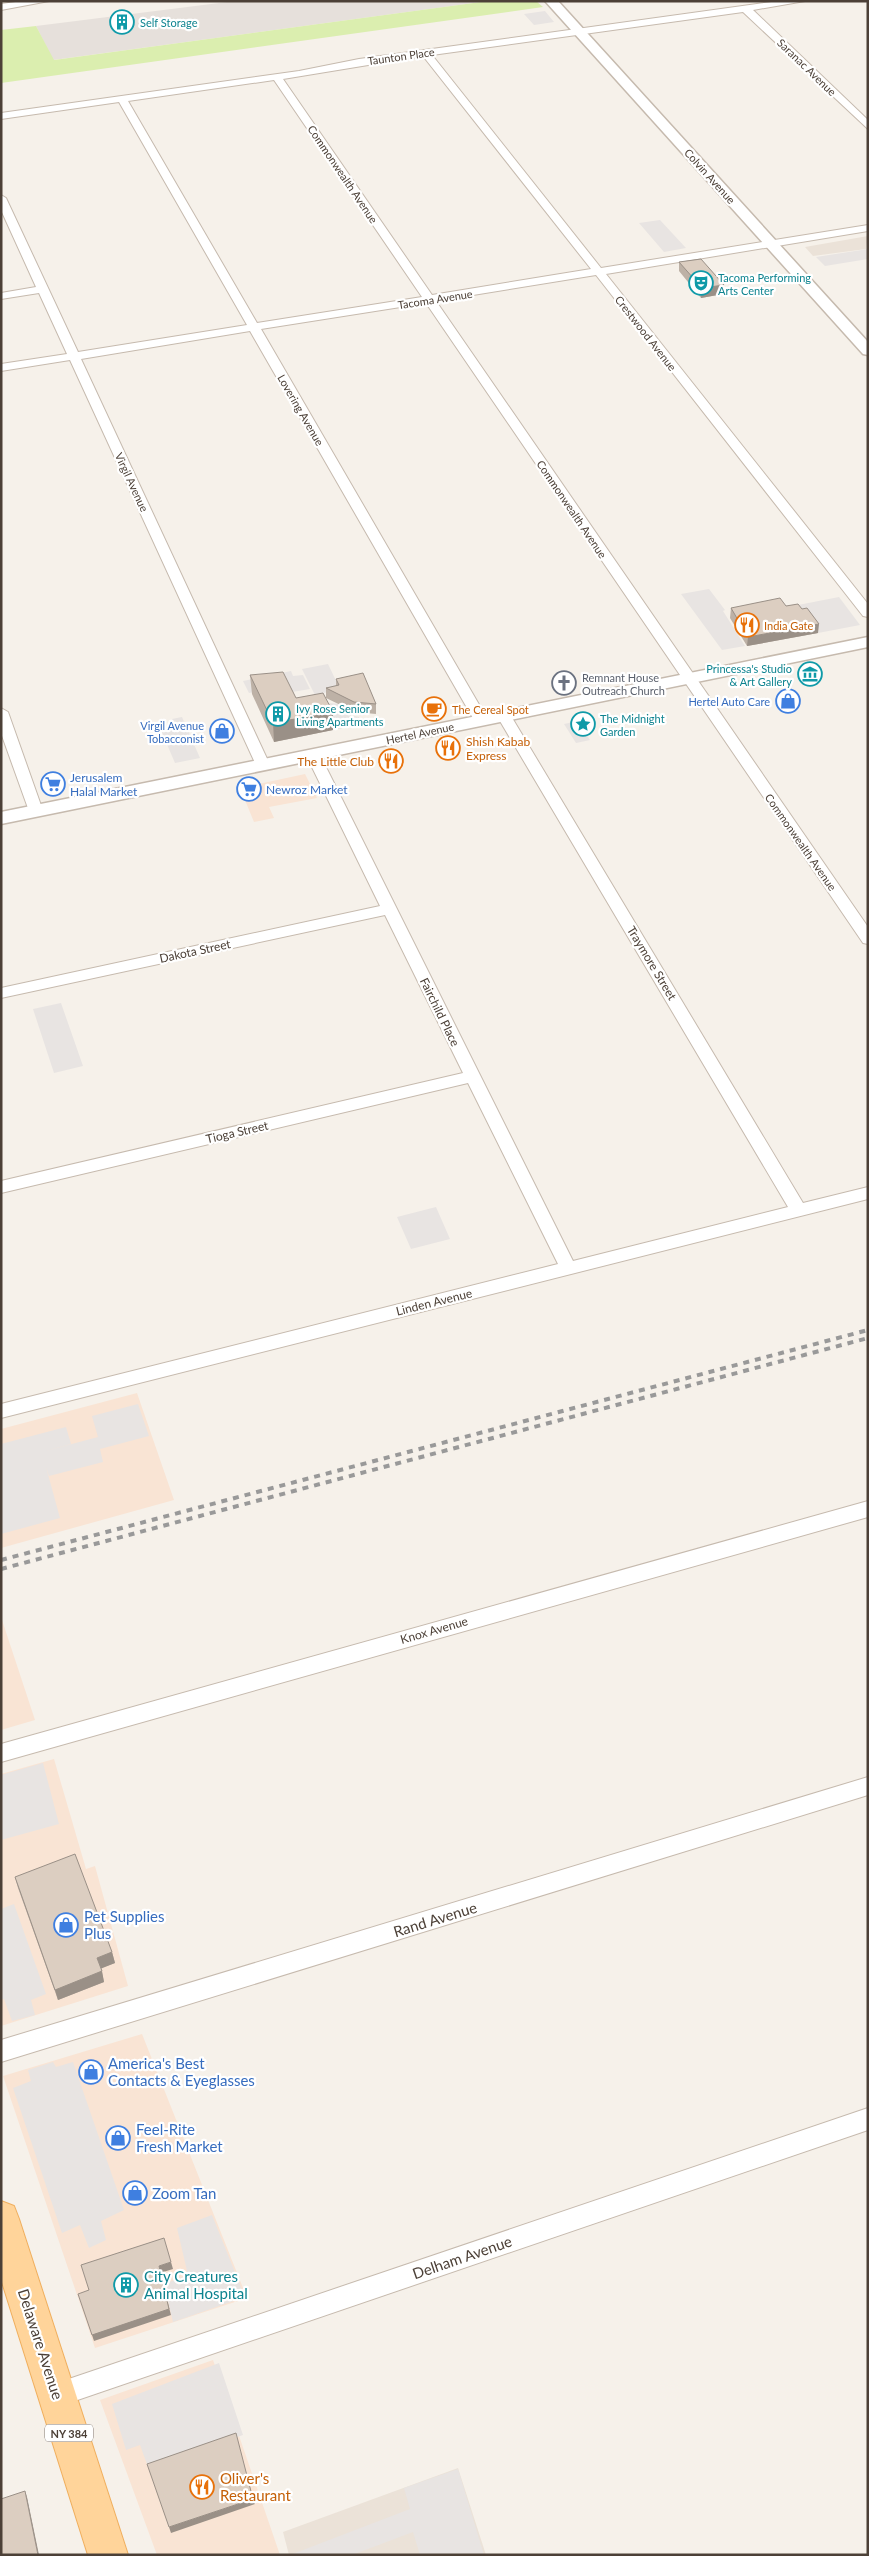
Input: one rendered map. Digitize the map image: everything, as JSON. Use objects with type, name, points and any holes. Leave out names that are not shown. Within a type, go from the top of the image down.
[{"type":"main road","name":"Delaware Avenue","points":[[1,2219],[108,2555]]},
{"type":"street","points":[[1,7],[45,1]]},
{"type":"street","name":"Colvin Avenue","points":[[551,1],[868,351]]},
{"type":"street","name":"Taunton Place","points":[[1,116],[277,77],[426,52],[801,1]]},
{"type":"street","name":"Saranac Avenue","points":[[746,9],[868,126]]},
{"type":"street","name":"Crestwood Avenue","points":[[426,52],[868,613]]},
{"type":"street","name":"Commonwealth Avenue","points":[[277,77],[687,678],[868,939]]},
{"type":"street","name":"Lovering Avenue","points":[[122,99],[481,720]]},
{"type":"street","name":"Virgil Avenue","points":[[1,198],[73,357],[264,765]]},
{"type":"street","name":"Tacoma Avenue","points":[[1,368],[868,228]]},
{"type":"street","points":[[2,232],[16,230]]},
{"type":"street","points":[[1,296],[42,290]]},
{"type":"street","name":"Hertel Avenue","points":[[1,818],[868,642]]},
{"type":"street","points":[[1,712],[36,811]]},
{"type":"street","name":"Traymore Street","points":[[504,716],[799,1211]]},
{"type":"street","name":"Fairchild Place","points":[[313,755],[568,1268]]},
{"type":"street","name":"Dakota Street","points":[[1,994],[390,909]]},
{"type":"street","name":"Tioga Street","points":[[1,1187],[472,1076]]},
{"type":"street","name":"Linden Avenue","points":[[1,1411],[868,1194]]},
{"type":"street","name":"Knox Avenue","points":[[1,1753],[868,1509]]},
{"type":"street","name":"Rand Avenue","points":[[1,2051],[868,1786]]},
{"type":"street","name":"Delham Avenue","points":[[57,2395],[868,2119]]},
{"type":"shaded area","points":[[235,1],[488,1],[53,60],[36,26]]},
{"type":"shaded area","points":[[545,11],[554,22],[534,25],[524,14]]},
{"type":"shaded area","points":[[660,220],[686,248],[664,252],[639,223]]},
{"type":"shaded area","points":[[868,236],[866,249],[813,256],[805,247]]},
{"type":"shaded area","points":[[868,249],[868,259],[825,266],[816,257]]},
{"type":"shaded area","points":[[709,589],[725,610],[723,611],[745,646],[722,650],[681,594]]},
{"type":"shaded area","points":[[839,597],[860,625],[818,633],[805,615],[793,606]]},
{"type":"shaded area","points":[[328,664],[339,687],[334,691],[323,693],[328,703],[341,704],[350,711],[348,715],[359,717],[363,724],[334,730],[302,669]]},
{"type":"shaded area","points":[[291,671],[293,676],[303,675],[310,689],[292,692],[288,685],[249,693],[243,681]]},
{"type":"shaded area","points":[[182,717],[200,758],[175,763],[160,728],[175,726],[172,719]]},
{"type":"shaded area","points":[[578,721],[590,740],[576,743],[564,724]]},
{"type":"shaded area","points":[[305,774],[317,798],[269,807],[274,818],[254,822],[240,788]]},
{"type":"shaded area","points":[[61,1003],[83,1066],[54,1073],[33,1009]]},
{"type":"shaded area","points":[[436,1207],[450,1239],[411,1249],[397,1217]]},
{"type":"shaded area","points":[[137,1393],[174,1500],[1,1548],[1,1429]]},
{"type":"shaded area","points":[[138,1404],[149,1436],[100,1449],[103,1462],[49,1476],[46,1467],[60,1518],[1,1534],[1,1444],[66,1427],[71,1444],[42,1452],[98,1437],[92,1416]]},
{"type":"shaded area","points":[[1,1617],[35,1720],[1,1730]]},
{"type":"shaded area","points":[[54,1759],[86,1869],[95,1866],[128,1986],[1,2026],[1,1774]]},
{"type":"shaded area","points":[[43,1763],[59,1824],[1,1840],[1,1775]]},
{"type":"shaded area","points":[[14,1904],[46,1994],[31,2000],[35,2015],[12,2021],[4,1999],[1,2000],[1,1909]]},
{"type":"shaded area","points":[[142,2034],[247,2298],[95,2348],[3,2076]]},
{"type":"shaded area","points":[[53,2062],[56,2067],[73,2062],[124,2210],[101,2221],[106,2240],[89,2248],[80,2225],[62,2233],[13,2088],[31,2081],[28,2070]]},
{"type":"shaded area","points":[[212,2215],[245,2297],[173,2322],[164,2284],[188,2275],[177,2228]]},
{"type":"shaded area","points":[[213,2360],[280,2555],[157,2555],[100,2400]]},
{"type":"shaded area","points":[[219,2363],[243,2435],[148,2467],[140,2445],[126,2450],[112,2404]]},
{"type":"shaded area","points":[[458,2468],[486,2555],[289,2555],[283,2532]]},
{"type":"shaded area","points":[[458,2469],[484,2555],[420,2555],[413,2532],[352,2555],[290,2555],[410,2509],[404,2488]]},
{"type":"green space","points":[[488,1],[536,1],[543,7],[1,83],[1,30],[36,26],[54,60]]},
{"type":"building","points":[[701,259],[724,285],[702,288],[679,262]]},
{"type":"building","points":[[780,598],[786,606],[798,604],[802,609],[807,608],[819,624],[748,637],[731,608]]},
{"type":"building","points":[[283,672],[296,698],[323,693],[333,712],[273,723],[250,675]]},
{"type":"building","points":[[363,673],[376,704],[354,702],[326,688],[339,685],[336,679]]},
{"type":"building","name":"Pet Supplies Plus","points":[[75,1854],[112,1952],[97,1958],[102,1971],[55,1990],[15,1877]]},
{"type":"building","name":"City Creatures Animal Hospital","points":[[164,2238],[171,2262],[159,2266],[169,2309],[92,2335],[78,2294],[89,2290],[81,2265]]},
{"type":"building","name":"Oliver's Restaurant","points":[[236,2433],[253,2499],[169,2527],[147,2464]]},
{"type":"building","points":[[25,2491],[38,2555],[1,2555],[1,2499]]},
{"type":"railway","points":[[1,1560],[868,1330]]},
{"type":"railway","points":[[1,1569],[868,1338]]},
{"type":"place","name":"Self Storage","points":[[122,22]]},
{"type":"place","name":"Tacoma Performing Arts Center","points":[[701,283]]},
{"type":"place","name":"India Gate","points":[[747,625]]},
{"type":"place","name":"Princessa's Studio & Art Gallery","points":[[810,674]]},
{"type":"place","name":"Remnant House Outreach Church","points":[[564,683]]},
{"type":"place","name":"Hertel Auto Care","points":[[788,701]]},
{"type":"place","name":"The Cereal Spot","points":[[434,709]]},
{"type":"place","name":"Ivy Rose Senior Living Apartments","points":[[278,714]]},
{"type":"place","name":"The Midnight Garden","points":[[583,724]]},
{"type":"place","name":"Virgil Avenue Tobacconist","points":[[222,731]]},
{"type":"place","name":"Shish Kabab Express","points":[[448,748]]},
{"type":"place","name":"The Little Club","points":[[391,761]]},
{"type":"place","name":"Jerusalem Halal Market","points":[[53,784]]},
{"type":"place","name":"Newroz Market","points":[[249,789]]},
{"type":"place","name":"Pet Supplies Plus","points":[[66,1925]]},
{"type":"place","name":"America's Best Contacts & Eyeglasses","points":[[91,2072]]},
{"type":"place","name":"Feel-Rite Fresh Market","points":[[118,2138]]},
{"type":"place","name":"Zoom Tan","points":[[135,2193]]},
{"type":"place","name":"City Creatures Animal Hospital","points":[[126,2285]]},
{"type":"place","name":"Oliver's Restaurant","points":[[202,2487]]}]
